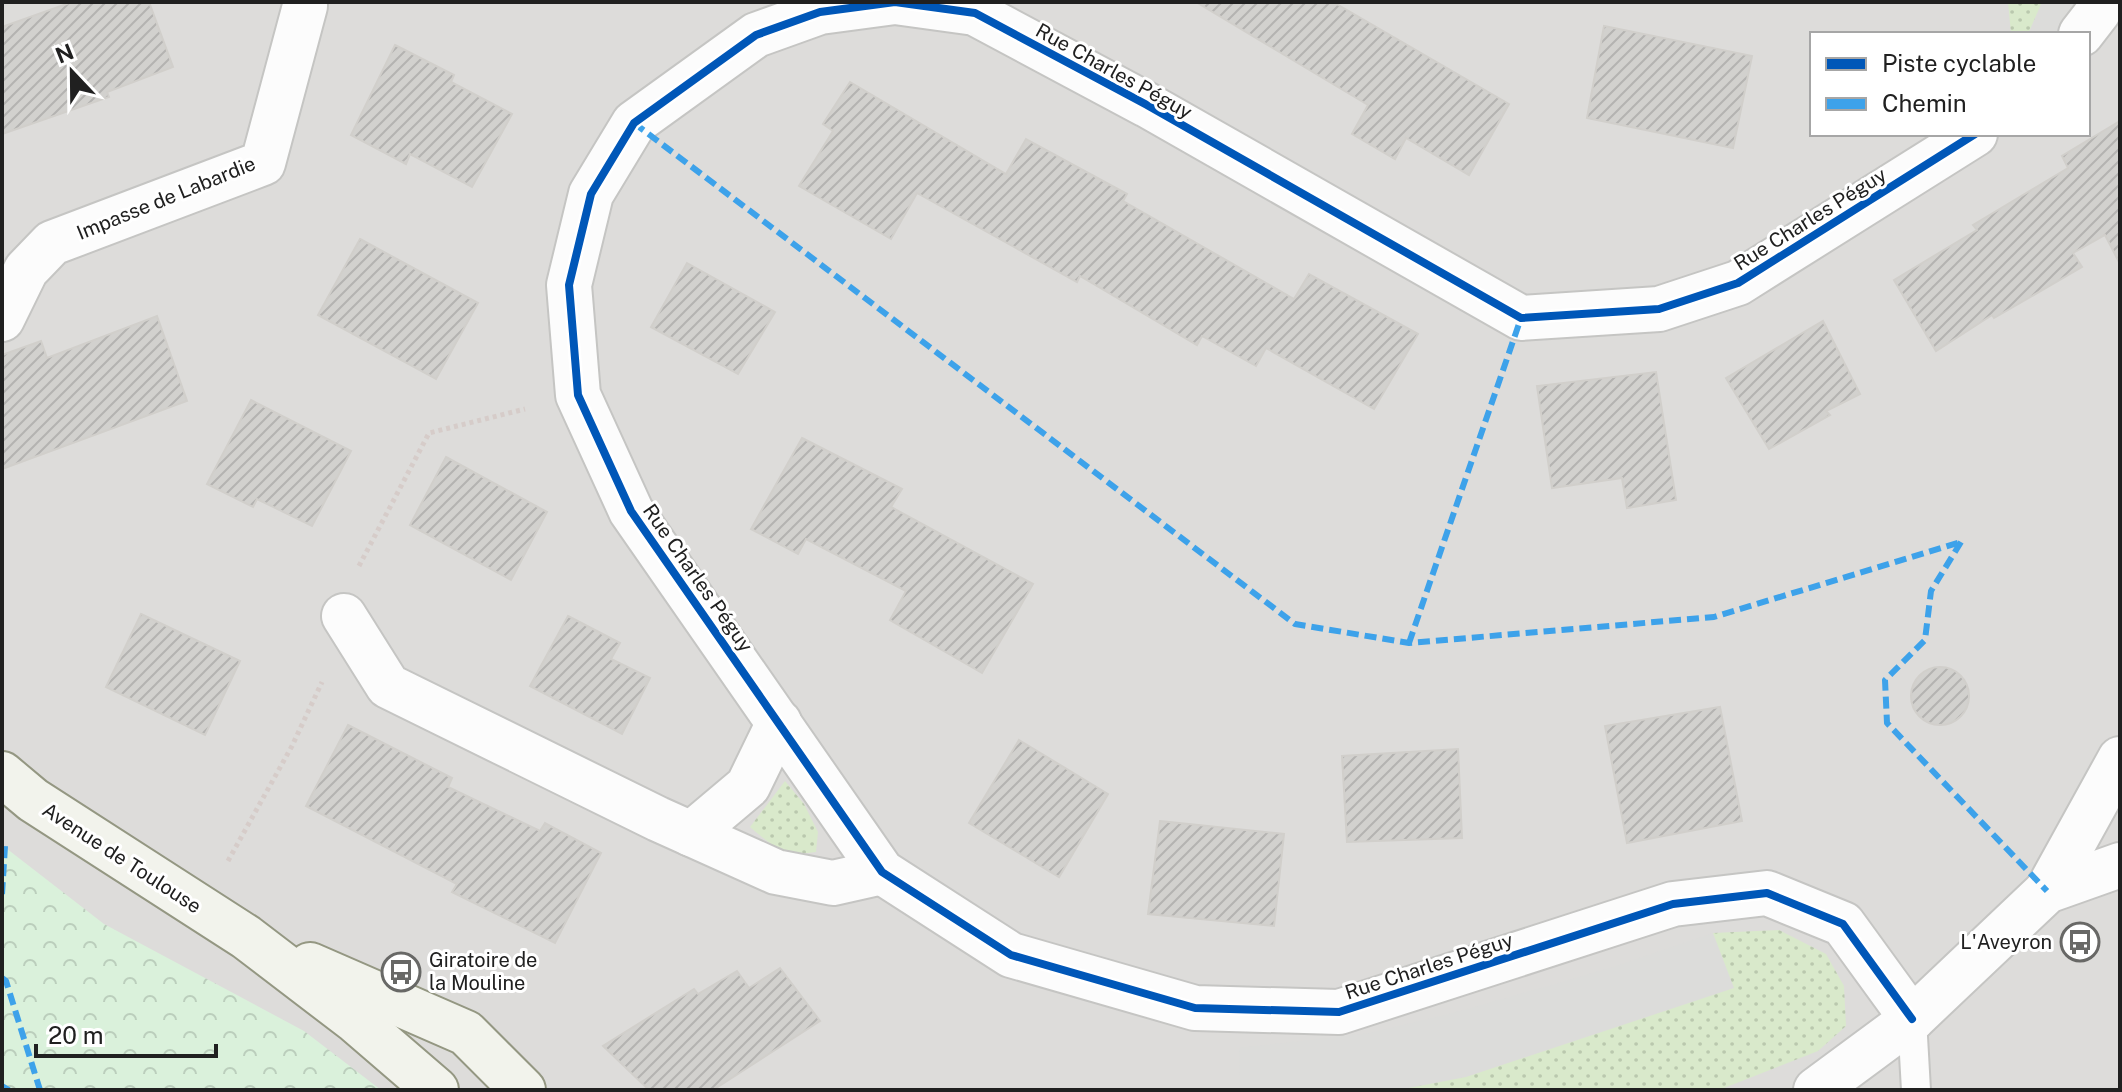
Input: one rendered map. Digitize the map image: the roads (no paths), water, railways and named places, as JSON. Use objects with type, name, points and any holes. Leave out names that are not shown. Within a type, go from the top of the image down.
[{"type":"main road","name":"Avenue de Toulouse","points":[[2,774],[33,800],[246,937],[356,1021],[436,1090]]},
{"type":"main road","name":"Avenue de Toulouse","points":[[246,937],[466,1033],[523,1090]]},
{"type":"street","name":"Rue Charles Péguy","points":[[1912,1019],[1843,924],[1767,893],[1673,904],[1339,1012],[1195,1008],[1011,955],[882,872],[631,511],[578,395],[569,285],[591,194],[634,123],[756,35],[820,12],[895,2],[975,13],[1147,105],[1521,318],[1659,309],[1738,283],[1972,136]]},
{"type":"street","points":[[2083,32],[2102,2]]},
{"type":"street","name":"Impasse de Labardie","points":[[2,319],[26,270],[52,243],[263,163],[305,6]]},
{"type":"street","points":[[344,616],[388,686],[691,834],[776,872],[833,883],[882,872]]},
{"type":"street","points":[[691,834],[748,786],[779,722]]},
{"type":"street","points":[[1816,1090],[1912,1019],[2047,891],[2120,759]]},
{"type":"street","points":[[2047,891],[2120,865]]},
{"type":"lane","points":[[1912,1019],[1916,1090]]},
{"type":"place","name":"L'Aveyron","points":[[2080,942]]},
{"type":"place","name":"Giratoire de la Mouline","points":[[401,972]]}]
